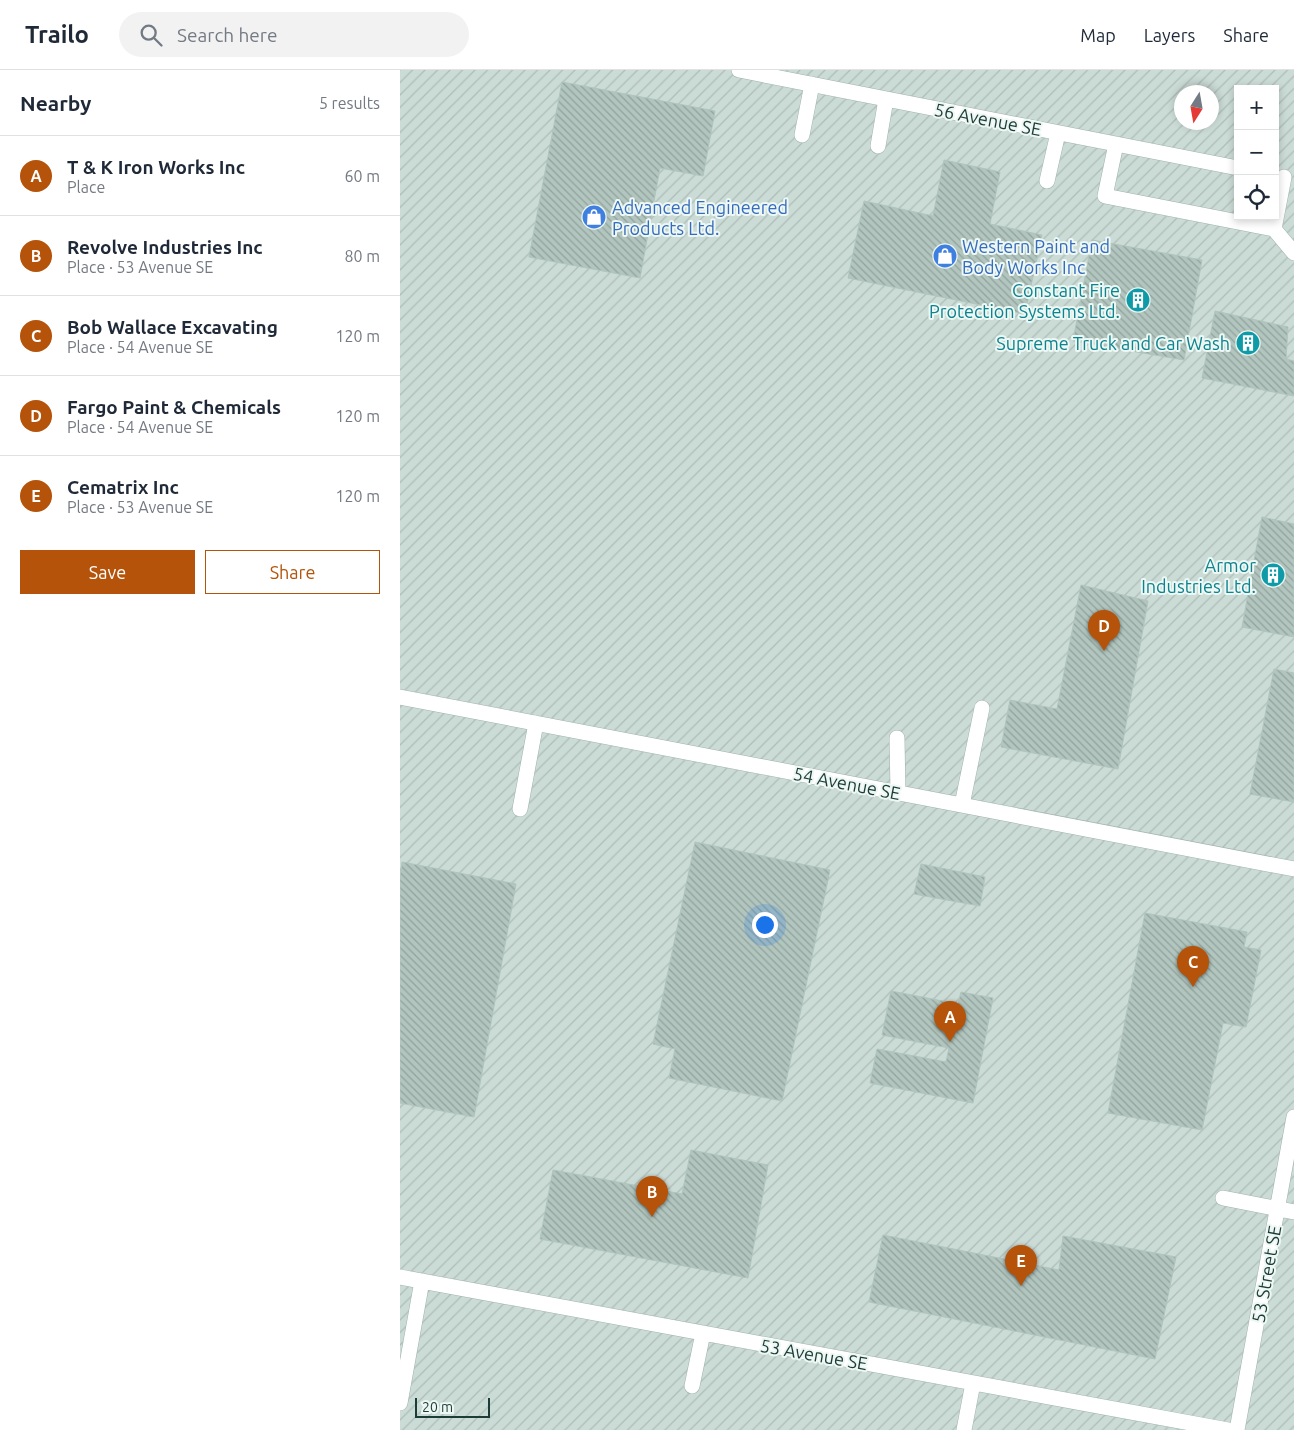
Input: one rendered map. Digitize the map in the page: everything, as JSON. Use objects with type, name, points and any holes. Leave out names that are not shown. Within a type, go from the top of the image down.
[{"type":"street","name":"56 Avenue SE","points":[[739,70],[792,75],[812,84],[1234,167]]},
{"type":"street","points":[[802,135],[812,84]]},
{"type":"street","points":[[878,146],[886,99]]},
{"type":"street","points":[[1047,181],[1058,133]]},
{"type":"street","points":[[1116,144],[1105,196],[1274,229],[1294,253]]},
{"type":"street","points":[[1274,229],[1285,177]]},
{"type":"street","name":"54 Avenue SE","points":[[400,697],[1294,869]]},
{"type":"street","points":[[962,805],[982,708]]},
{"type":"street","points":[[520,809],[536,723]]},
{"type":"street","points":[[897,738],[898,793]]},
{"type":"street","name":"53 Street SE","points":[[1238,1430],[1294,1117]]},
{"type":"street","points":[[1223,1198],[1294,1212]]},
{"type":"street","name":"53 Avenue SE","points":[[400,1276],[973,1383],[1176,1425],[1228,1430]]},
{"type":"street","points":[[400,1403],[422,1281]]},
{"type":"street","points":[[692,1386],[703,1333]]},
{"type":"street","points":[[964,1430],[973,1383]]},
{"type":"shaded area","points":[[400,70],[1294,70],[1294,1430],[400,1430]]},
{"type":"building","name":"Advanced Engineered Products Ltd.","points":[[562,82],[715,111],[703,176],[660,168],[640,278],[529,257]]},
{"type":"building","name":"Western Paint and Body Works Inc","points":[[944,160],[1000,172],[990,224],[1042,235],[1025,314],[848,278],[864,201],[933,216]]},
{"type":"building","name":"Constant Fire Protection Systems Ltd.","points":[[1092,240],[1202,260],[1184,360],[1073,341]]},
{"type":"building","name":"Supreme Truck and Car Wash","points":[[1215,311],[1288,327],[1286,359],[1294,361],[1294,396],[1202,378]]},
{"type":"building","name":"Armor Industries Ltd.","points":[[1262,517],[1294,524],[1294,637],[1242,627]]},
{"type":"building","points":[[1081,585],[1148,601],[1118,769],[1001,747],[1010,700],[1057,709]]},
{"type":"building","points":[[1274,669],[1294,673],[1294,802],[1250,794]]},
{"type":"building","points":[[695,842],[830,870],[782,1101],[669,1078],[675,1049],[653,1044]]},
{"type":"building","points":[[402,862],[516,884],[474,1117],[400,1103],[400,876]]},
{"type":"building","points":[[921,864],[985,877],[980,906],[914,894]]},
{"type":"building","points":[[1145,913],[1247,932],[1244,947],[1261,950],[1246,1027],[1223,1023],[1202,1130],[1108,1113]]},
{"type":"building","points":[[891,991],[958,1004],[961,992],[993,998],[973,1103],[870,1083],[877,1049],[946,1062],[949,1048],[882,1035]]},
{"type":"building","points":[[691,1150],[768,1165],[748,1278],[540,1239],[553,1170],[682,1194]]},
{"type":"building","points":[[883,1235],[1059,1270],[1063,1236],[1176,1257],[1155,1359],[869,1302]]},
{"type":"place","name":"Advanced Engineered Products Ltd.","points":[[594,217]]},
{"type":"place","name":"Western Paint and Body Works Inc","points":[[945,256]]},
{"type":"place","name":"Constant Fire Protection Systems Ltd.","points":[[1138,300]]},
{"type":"place","name":"Supreme Truck and Car Wash","points":[[1248,343]]},
{"type":"place","name":"Armor Industries Ltd.","points":[[1273,575]]},
{"type":"place","name":"Fargo Paint & Chemicals","points":[[1104,651]]},
{"type":"place","name":"Bob Wallace Excavating","points":[[1193,987]]},
{"type":"place","name":"T & K Iron Works Inc","points":[[950,1042]]},
{"type":"place","name":"Revolve Industries Inc","points":[[652,1217]]},
{"type":"place","name":"Cematrix Inc","points":[[1021,1286]]}]
